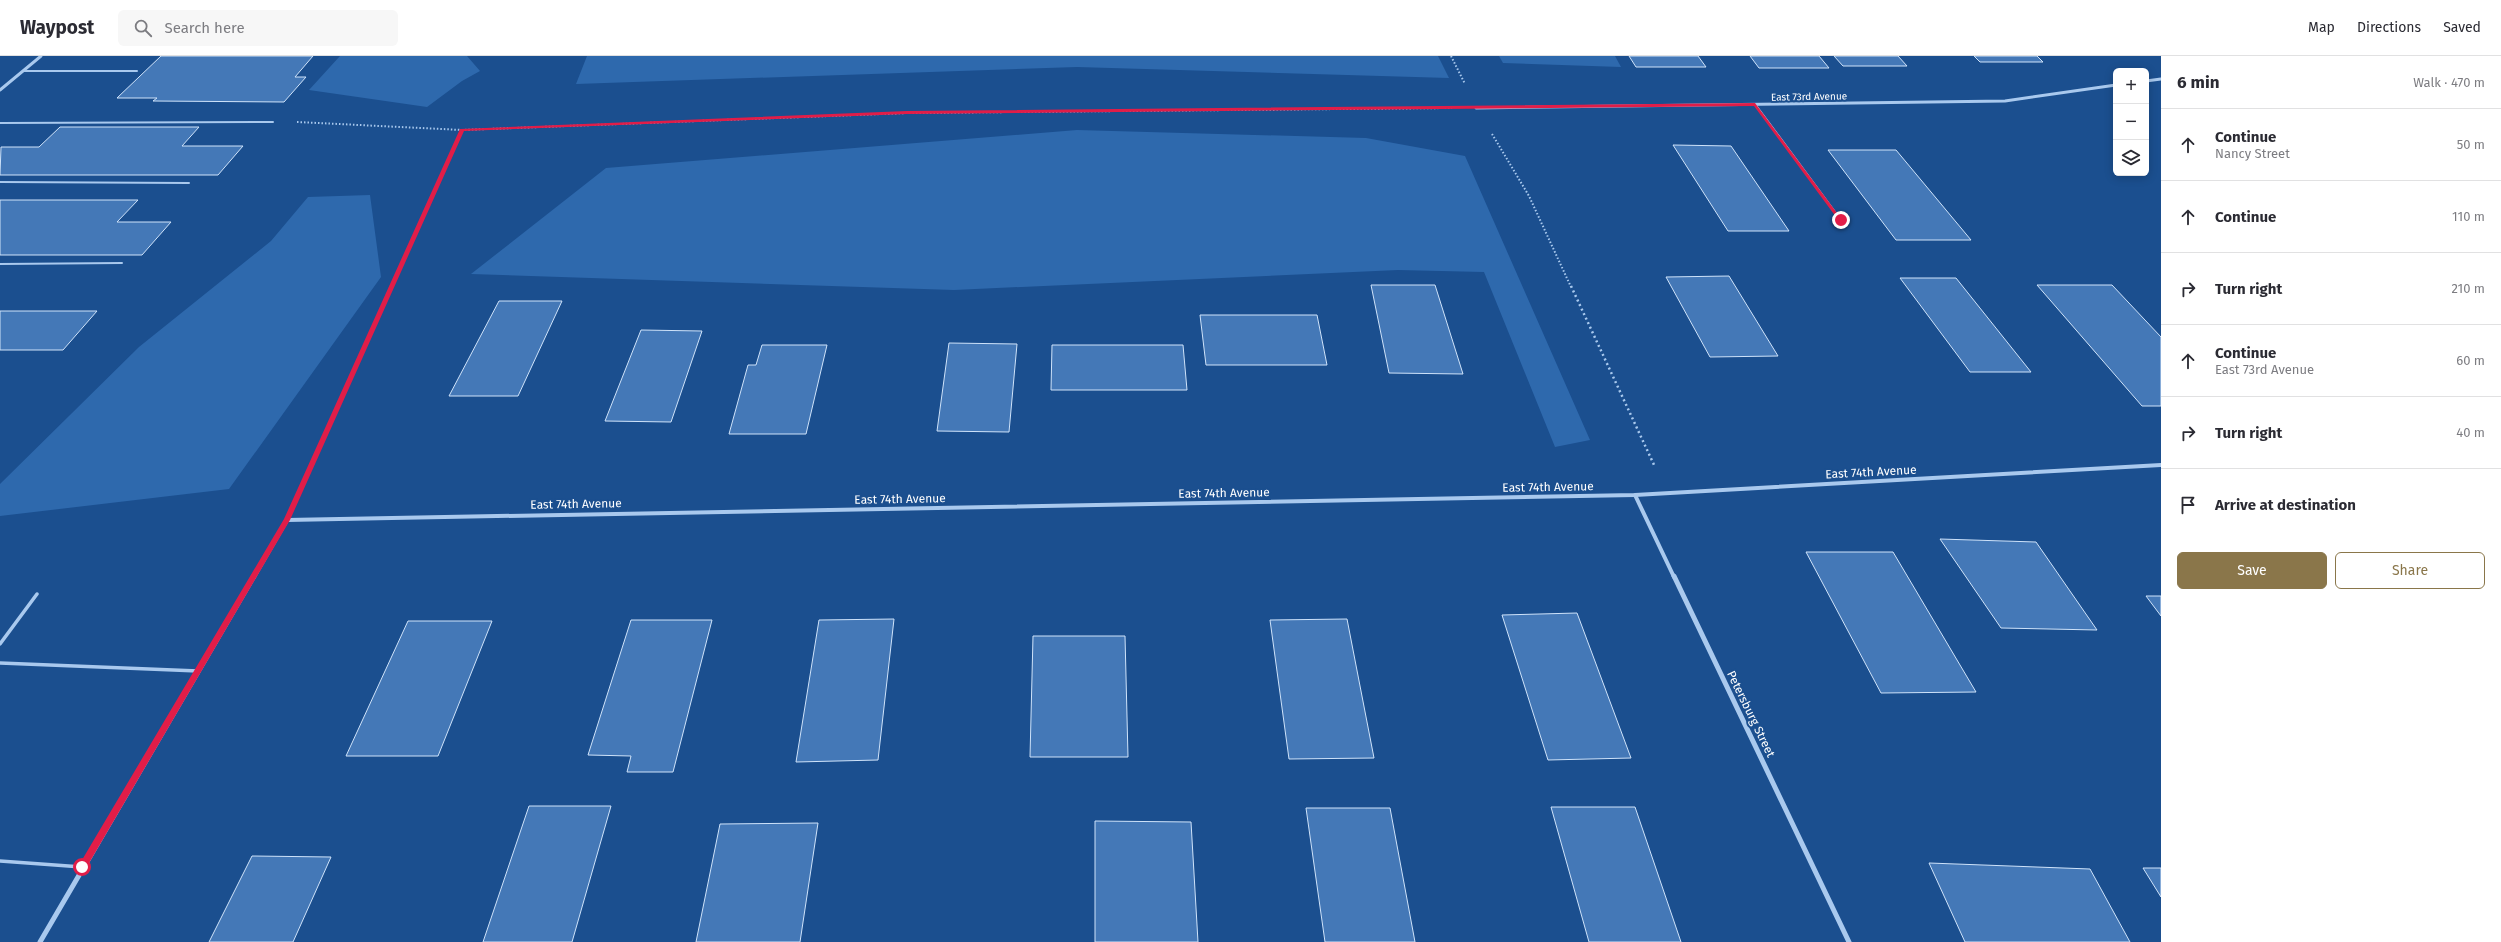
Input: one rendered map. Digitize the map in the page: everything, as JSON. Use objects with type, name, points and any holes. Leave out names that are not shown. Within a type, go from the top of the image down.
[{"type":"street","points":[[0,90],[41,56]]},
{"type":"street","points":[[2149,81],[2161,79]]},
{"type":"street","name":"East 73rd Avenue","points":[[1476,108],[2005,102],[2113,85]]},
{"type":"street","name":"East 74th Avenue","points":[[287,520],[1635,495],[2161,465]]},
{"type":"street","name":"Petersburg Street","points":[[1635,495],[1848,942]]},
{"type":"street","points":[[40,942],[82,867],[200,671],[287,520]]},
{"type":"lane","points":[[23,71],[137,71]]},
{"type":"lane","points":[[1755,104],[1841,220]]},
{"type":"lane","points":[[0,123],[273,122]]},
{"type":"lane","points":[[0,182],[189,183]]},
{"type":"lane","points":[[0,264],[122,263]]},
{"type":"lane","points":[[0,644],[37,594]]},
{"type":"lane","points":[[0,663],[200,671]]},
{"type":"lane","points":[[0,861],[82,867]]},
{"type":"path","points":[[1451,56],[1476,108],[1530,196],[1667,494]]},
{"type":"path","points":[[295,121],[462,130],[907,113],[1476,108]]},
{"type":"path","points":[[287,520],[462,130]]},
{"type":"shaded area","points":[[340,56],[467,56],[480,71],[462,81],[427,107],[309,90]]},
{"type":"shaded area","points":[[587,56],[1438,56],[1449,78],[1077,67],[576,84]]},
{"type":"shaded area","points":[[1499,56],[1615,56],[1621,67],[1503,63]]},
{"type":"shaded area","points":[[1077,130],[1366,138],[1465,156],[1590,440],[1555,447],[1484,272],[1398,270],[954,290],[471,274],[606,168]]},
{"type":"shaded area","points":[[370,195],[381,277],[229,489],[0,516],[0,484],[139,347],[271,241],[308,197]]},
{"type":"building","points":[[161,56],[313,56],[295,77],[306,77],[284,102],[153,101],[157,98],[117,98]]},
{"type":"building","points":[[1629,56],[1698,56],[1706,67],[1636,67]]},
{"type":"building","points":[[1750,56],[1819,56],[1829,68],[1759,68]]},
{"type":"building","points":[[1834,56],[1898,56],[1907,66],[1843,66]]},
{"type":"building","points":[[1974,56],[2037,56],[2043,62],[1980,62]]},
{"type":"building","points":[[60,127],[199,127],[182,146],[243,146],[218,175],[0,175],[1,147],[39,147]]},
{"type":"building","points":[[1673,145],[1731,146],[1789,231],[1728,231]]},
{"type":"building","points":[[1828,150],[1896,150],[1971,240],[1896,240]]},
{"type":"building","points":[[0,200],[138,200],[117,222],[171,222],[142,255],[0,255]]},
{"type":"building","points":[[1729,276],[1778,356],[1710,357],[1666,277]]},
{"type":"building","points":[[1900,278],[1956,278],[2031,372],[1970,372]]},
{"type":"building","points":[[1371,285],[1435,285],[1463,374],[1389,373]]},
{"type":"building","points":[[2037,285],[2112,285],[2161,337],[2161,406],[2142,406]]},
{"type":"building","points":[[499,301],[562,301],[518,396],[449,396]]},
{"type":"building","points":[[0,311],[97,311],[63,350],[0,350]]},
{"type":"building","points":[[1200,315],[1317,315],[1327,365],[1206,365]]},
{"type":"building","points":[[641,330],[702,331],[671,422],[605,421]]},
{"type":"building","points":[[949,343],[1017,344],[1009,432],[937,431]]},
{"type":"building","points":[[762,345],[827,345],[806,434],[729,434],[748,365],[756,365]]},
{"type":"building","points":[[1052,345],[1183,345],[1187,390],[1051,390]]},
{"type":"building","points":[[1940,539],[2036,542],[2097,630],[2001,628]]},
{"type":"building","points":[[1806,552],[1893,552],[1976,692],[1881,693]]},
{"type":"building","points":[[2146,596],[2161,596],[2161,616]]},
{"type":"building","points":[[1577,613],[1631,758],[1548,760],[1502,615]]},
{"type":"building","points":[[894,619],[878,760],[796,762],[819,620]]},
{"type":"building","points":[[1347,619],[1374,758],[1289,759],[1270,620]]},
{"type":"building","points":[[631,620],[712,620],[673,772],[627,772],[631,756],[588,755]]},
{"type":"building","points":[[408,621],[492,621],[438,756],[346,756]]},
{"type":"building","points":[[1033,636],[1125,636],[1128,757],[1030,757]]},
{"type":"building","points":[[529,806],[611,806],[572,942],[483,942]]},
{"type":"building","points":[[1551,807],[1635,807],[1681,942],[1589,942]]},
{"type":"building","points":[[1306,808],[1390,808],[1415,942],[1325,942]]},
{"type":"building","points":[[1095,821],[1191,822],[1198,942],[1095,942]]},
{"type":"building","points":[[818,823],[800,942],[696,942],[720,824]]},
{"type":"building","points":[[252,856],[331,857],[293,942],[209,942]]},
{"type":"building","points":[[1929,863],[2090,869],[2130,942],[1965,942]]},
{"type":"building","points":[[2143,868],[2161,868],[2161,897]]},
{"type":"route","points":[[82,867],[200,671],[287,520],[462,130],[907,113],[1755,104],[1841,220]]}]
